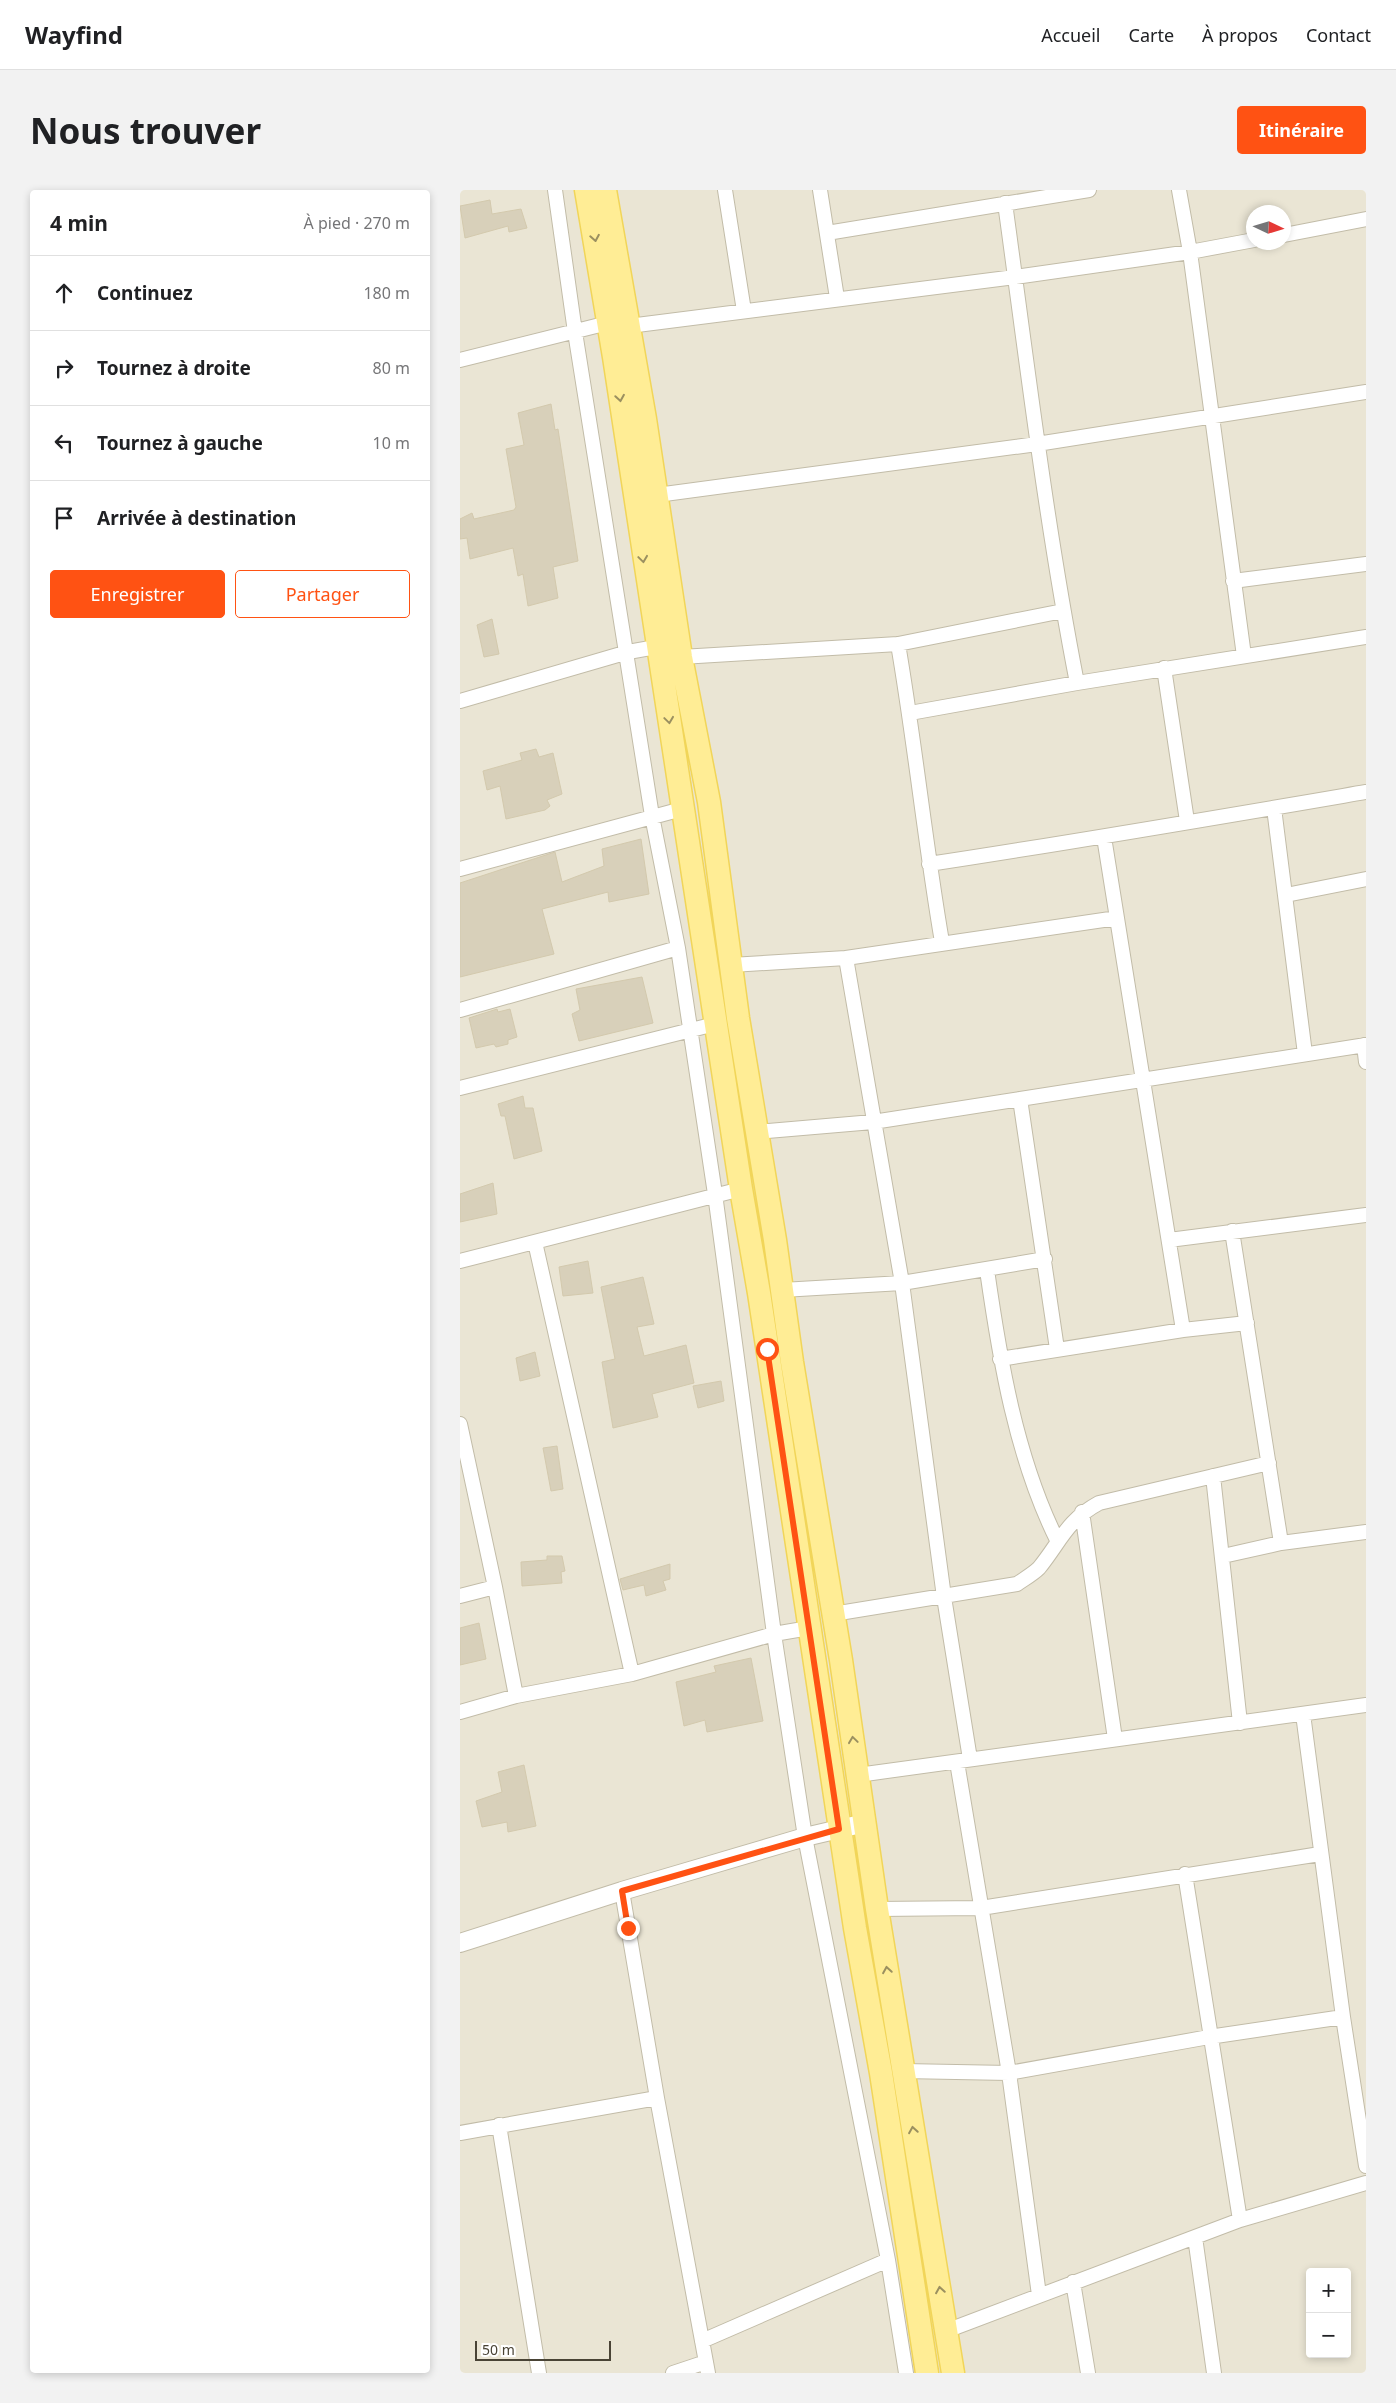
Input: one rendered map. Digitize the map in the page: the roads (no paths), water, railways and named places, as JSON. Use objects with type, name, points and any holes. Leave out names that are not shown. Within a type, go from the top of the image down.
[{"type":"main road","points":[[586,190],[657,494],[681,657],[709,802],[731,965],[833,1614],[842,1660],[877,1909],[953,2373]]},
{"type":"main road","points":[[606,190],[619,325],[656,647],[740,1190],[759,1292],[839,1829],[880,2073],[927,2373]]},
{"type":"street","points":[[555,190],[575,332],[628,652],[652,816],[678,948],[715,1194],[774,1634],[805,1837],[888,2260],[906,2373]]},
{"type":"street","points":[[724,190],[744,311]]},
{"type":"street","points":[[820,190],[837,298]]},
{"type":"street","points":[[827,234],[1090,190]]},
{"type":"street","points":[[1179,190],[1190,252],[1244,656]]},
{"type":"street","points":[[1005,203],[1063,611],[1077,683]]},
{"type":"street","points":[[1291,234],[1366,219]]},
{"type":"street","points":[[460,360],[575,332],[619,325],[1015,277],[1190,252],[1246,242]]},
{"type":"street","points":[[657,494],[1038,444],[1366,392]]},
{"type":"street","points":[[1233,581],[1366,564]]},
{"type":"street","points":[[681,657],[898,644],[1063,611]]},
{"type":"street","points":[[910,713],[1164,668],[1366,636]]},
{"type":"street","points":[[898,644],[910,713],[929,864],[942,942]]},
{"type":"street","points":[[460,701],[628,652],[656,647]]},
{"type":"street","points":[[1164,668],[1187,821]]},
{"type":"street","points":[[929,864],[1104,837],[1187,821],[1366,792]]},
{"type":"street","points":[[1274,808],[1305,1054]]},
{"type":"street","points":[[460,869],[682,809]]},
{"type":"street","points":[[1104,837],[1144,1079],[1182,1330]]},
{"type":"street","points":[[1286,895],[1366,880]]},
{"type":"street","points":[[731,965],[846,958],[942,942],[1117,918]]},
{"type":"street","points":[[460,1010],[678,948]]},
{"type":"street","points":[[846,958],[902,1283],[944,1597],[981,1908],[1009,2073],[1039,2295]]},
{"type":"street","points":[[460,1088],[715,1024]]},
{"type":"street","points":[[757,1132],[873,1122],[1365,1045],[1366,1062]]},
{"type":"street","points":[[1020,1099],[1057,1349]]},
{"type":"street","points":[[460,1261],[715,1194],[740,1190]]},
{"type":"street","points":[[1169,1240],[1366,1214]]},
{"type":"street","points":[[1232,1232],[1281,1543]]},
{"type":"street","points":[[535,1242],[632,1674]]},
{"type":"street","points":[[782,1290],[902,1283],[1045,1259]]},
{"type":"street","points":[[987,1270],[1000,1359],[1039,1504],[1057,1540]]},
{"type":"street","points":[[1000,1359],[1182,1330],[1247,1323]]},
{"type":"street","points":[[460,1424],[463,1452],[496,1587],[516,1696]]},
{"type":"street","points":[[833,1614],[1017,1584],[1038,1569],[1057,1540],[1082,1512],[1099,1503],[1269,1463]]},
{"type":"street","points":[[1213,1476],[1240,1722]]},
{"type":"street","points":[[1082,1512],[1115,1739]]},
{"type":"street","points":[[1222,1556],[1281,1543],[1366,1532]]},
{"type":"street","points":[[460,1596],[496,1587]]},
{"type":"street","points":[[460,1712],[516,1696],[632,1674],[774,1634],[809,1628]]},
{"type":"street","points":[[858,1775],[1366,1705]]},
{"type":"street","points":[[1303,1714],[1320,1854],[1366,2166]]},
{"type":"street","points":[[460,1943],[622,1891],[805,1837],[865,1824]]},
{"type":"street","points":[[877,1909],[981,1908],[1320,1854]]},
{"type":"street","points":[[1185,1874],[1209,2037],[1240,2220]]},
{"type":"street","points":[[622,1891],[657,2098],[707,2368],[673,2373]]},
{"type":"street","points":[[903,2070],[1009,2073],[1209,2037],[1343,2018]]},
{"type":"street","points":[[460,2133],[657,2098]]},
{"type":"street","points":[[499,2125],[539,2373]]},
{"type":"street","points":[[946,2331],[1240,2220],[1366,2183]]},
{"type":"street","points":[[1195,2237],[1214,2373]]},
{"type":"street","points":[[702,2341],[888,2260]]},
{"type":"street","points":[[1073,2282],[1088,2373]]}]
